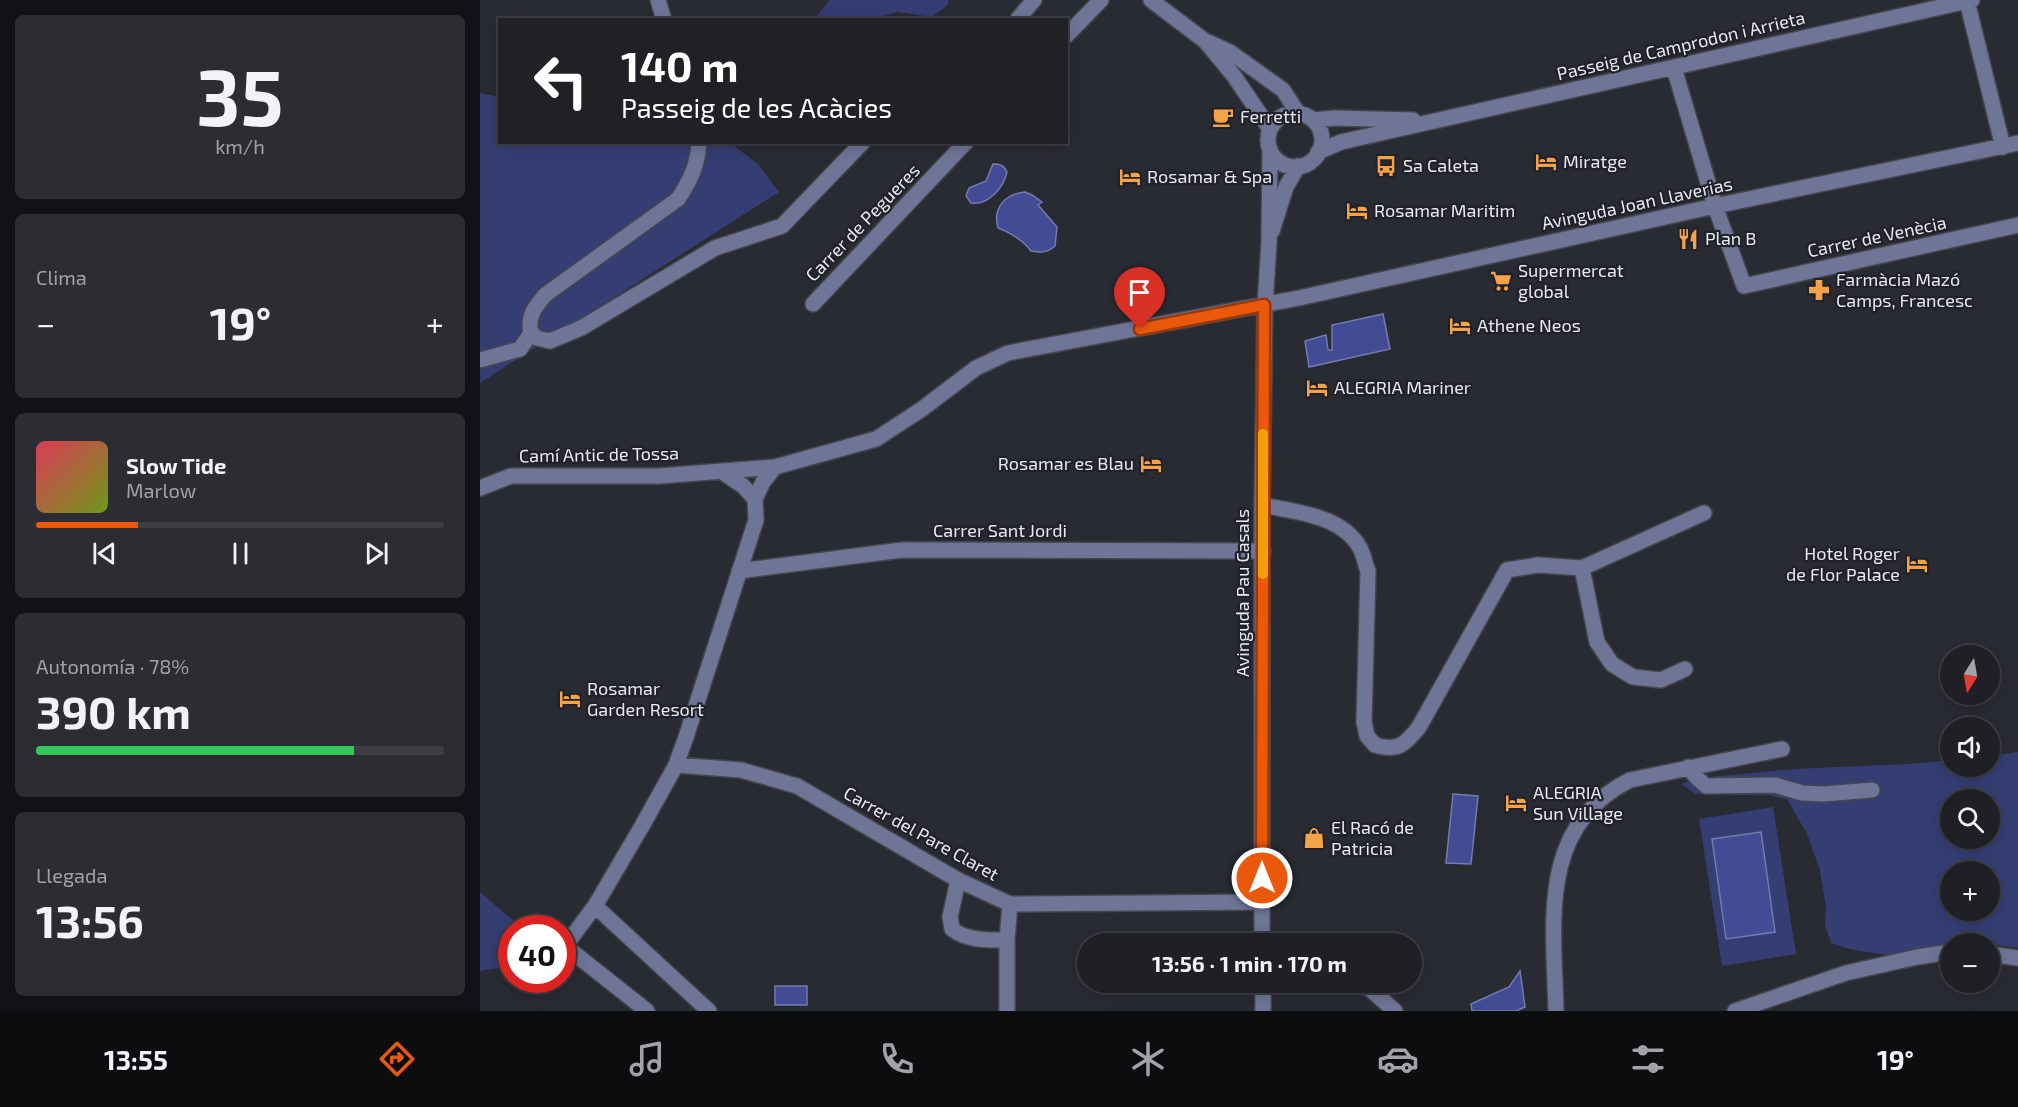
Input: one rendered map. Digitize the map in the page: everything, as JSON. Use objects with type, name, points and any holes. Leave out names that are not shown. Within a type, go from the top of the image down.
[{"type":"street","points":[[657,0],[663,18]]},
{"type":"street","points":[[1019,18],[1034,0]]},
{"type":"street","points":[[1068,34],[1101,0]]},
{"type":"street","points":[[1151,0],[1205,41],[1234,76],[1270,129]]},
{"type":"street","points":[[1969,1],[2010,145]]},
{"type":"street","name":"Passeig de Camprodon i Arrieta","points":[[1318,152],[1341,142],[1969,1]]},
{"type":"street","points":[[1205,41],[1230,52],[1283,90],[1298,113],[1313,120],[1321,135],[1321,147],[1310,162],[1288,166],[1280,162],[1269,149],[1270,129],[1281,116],[1298,113]]},
{"type":"street","points":[[1674,68],[1715,206]]},
{"type":"street","name":"Passeig de Camprodon i Arrieta","points":[[1313,120],[1334,118],[1434,121]]},
{"type":"street","points":[[699,144],[696,164],[690,181],[678,199],[545,295],[532,311],[529,324],[531,333],[537,338],[550,341],[581,328],[716,248],[782,226],[861,144]]},
{"type":"street","name":"Carrer de Pegueres","points":[[813,304],[964,144]]},
{"type":"street","name":"Avinguda Joan Llaverias","points":[[775,467],[876,439],[922,409],[976,368],[1008,353],[1264,305],[1715,206],[2010,145]]},
{"type":"street","name":"Avinguda Pau Casals","points":[[1262,933],[1262,505],[1264,305],[1269,242],[1269,149]]},
{"type":"street","name":"Avinguda Pau Casals","points":[[1269,242],[1286,187],[1298,166]]},
{"type":"street","name":"Carrer de Venècia","points":[[1715,206],[1744,286],[2018,225]]},
{"type":"street","points":[[480,360],[520,349],[531,333]]},
{"type":"street","points":[[647,1011],[565,946],[595,906],[676,765],[756,520],[755,499],[763,482],[775,467]]},
{"type":"street","name":"Camí Antic de Tossa","points":[[480,488],[511,476],[659,476],[775,467]]},
{"type":"street","points":[[722,471],[743,486],[755,499]]},
{"type":"street","points":[[1262,505],[1308,514],[1331,523],[1348,532],[1360,548],[1368,571],[1364,722],[1367,736],[1375,745],[1395,748],[1408,741],[1419,727],[1507,570],[1538,565],[1582,568],[1704,513]]},
{"type":"street","name":"Carrer Sant Jordi","points":[[739,571],[902,550],[1263,551]]},
{"type":"street","points":[[1582,568],[1598,642],[1612,664],[1633,677],[1661,680],[1685,669]]},
{"type":"street","points":[[1556,1011],[1553,905],[1558,874],[1564,851],[1575,827],[1596,801],[1615,787],[1630,780],[1782,749]]},
{"type":"street","name":"Carrer del Pare Claret","points":[[676,765],[741,770],[797,786],[958,880],[1010,904],[1262,902]]},
{"type":"street","points":[[1688,767],[1706,786],[1775,785],[1802,793],[1824,794],[1872,790]]},
{"type":"street","points":[[958,880],[950,917],[952,929],[960,936],[1007,940]]},
{"type":"street","points":[[1007,1011],[1007,940],[1010,904]]},
{"type":"street","points":[[595,906],[708,1011]]},
{"type":"street","points":[[1735,1011],[1846,973],[1940,954]]},
{"type":"street","points":[[2000,956],[2018,958]]},
{"type":"street","points":[[1263,993],[1263,1011]]},
{"type":"street","points":[[1375,993],[1395,1011]]},
{"type":"shaded area","points":[[830,0],[949,0],[947,6],[932,17],[897,12],[877,18],[815,18]]},
{"type":"shaded area","points":[[480,93],[498,97],[498,144],[731,144],[758,164],[779,192],[480,383]]},
{"type":"shaded area","points":[[993,164],[1002,165],[1007,172],[1002,184],[983,202],[971,203],[966,196],[969,188],[986,181]]},
{"type":"shaded area","points":[[1025,192],[1042,202],[1038,205],[1057,227],[1055,246],[1047,251],[1031,251],[1016,237],[998,228],[997,214],[1002,203],[1018,193]]},
{"type":"shaded area","points":[[1383,314],[1390,349],[1309,367],[1305,341],[1326,335],[1328,350],[1332,350],[1332,325]]},
{"type":"shaded area","points":[[2018,752],[2018,948],[2000,946],[2000,933],[1940,933],[1940,946],[1887,955],[1849,949],[1831,943],[1825,925],[1826,908],[1820,870],[1807,834],[1787,799],[1769,795],[1696,794],[1681,784],[1708,777],[1777,770],[1940,761],[1940,777],[2000,777],[2000,754]]},
{"type":"shaded area","points":[[1453,794],[1478,796],[1471,864],[1446,863]]},
{"type":"shaded area","points":[[1773,807],[1796,954],[1722,966],[1699,819]]},
{"type":"shaded area","points":[[1761,832],[1775,932],[1726,939],[1712,839]]},
{"type":"shaded area","points":[[480,892],[507,915],[498,915],[498,968],[480,971]]},
{"type":"shaded area","points":[[1520,971],[1525,1007],[1516,1011],[1472,1011],[1471,1004],[1509,987]]},
{"type":"shaded area","points":[[775,986],[807,986],[807,1005],[775,1005]]},
{"type":"slow traffic","points":[[1263,434],[1263,574]]},
{"type":"place","name":"Ferretti","points":[[1223,117]]},
{"type":"place","name":"Miratge","points":[[1546,162]]},
{"type":"place","name":"Sa Caleta","points":[[1386,166]]},
{"type":"place","name":"Rosamar & Spa","points":[[1130,177]]},
{"type":"place","name":"Rosamar Maritim","points":[[1357,211]]},
{"type":"place","name":"Plan B","points":[[1688,239]]},
{"type":"place","name":"Supermercat global","points":[[1501,281]]},
{"type":"place","name":"Farmàcia Mazó Camps, Francesc","points":[[1819,290]]},
{"type":"place","name":"Athene Neos","points":[[1460,326]]},
{"type":"place","name":"ALEGRIA Mariner","points":[[1317,388]]},
{"type":"place","name":"Rosamar es Blau","points":[[1151,464]]},
{"type":"place","name":"Hotel Roger de Flor Palace","points":[[1917,564]]},
{"type":"place","name":"Rosamar Garden Resort","points":[[570,699]]},
{"type":"place","name":"ALEGRIA Sun Village","points":[[1516,803]]},
{"type":"place","name":"El Racó de Patricia","points":[[1314,838]]},
{"type":"route","points":[[1140,329],[1264,305],[1262,878]]}]
